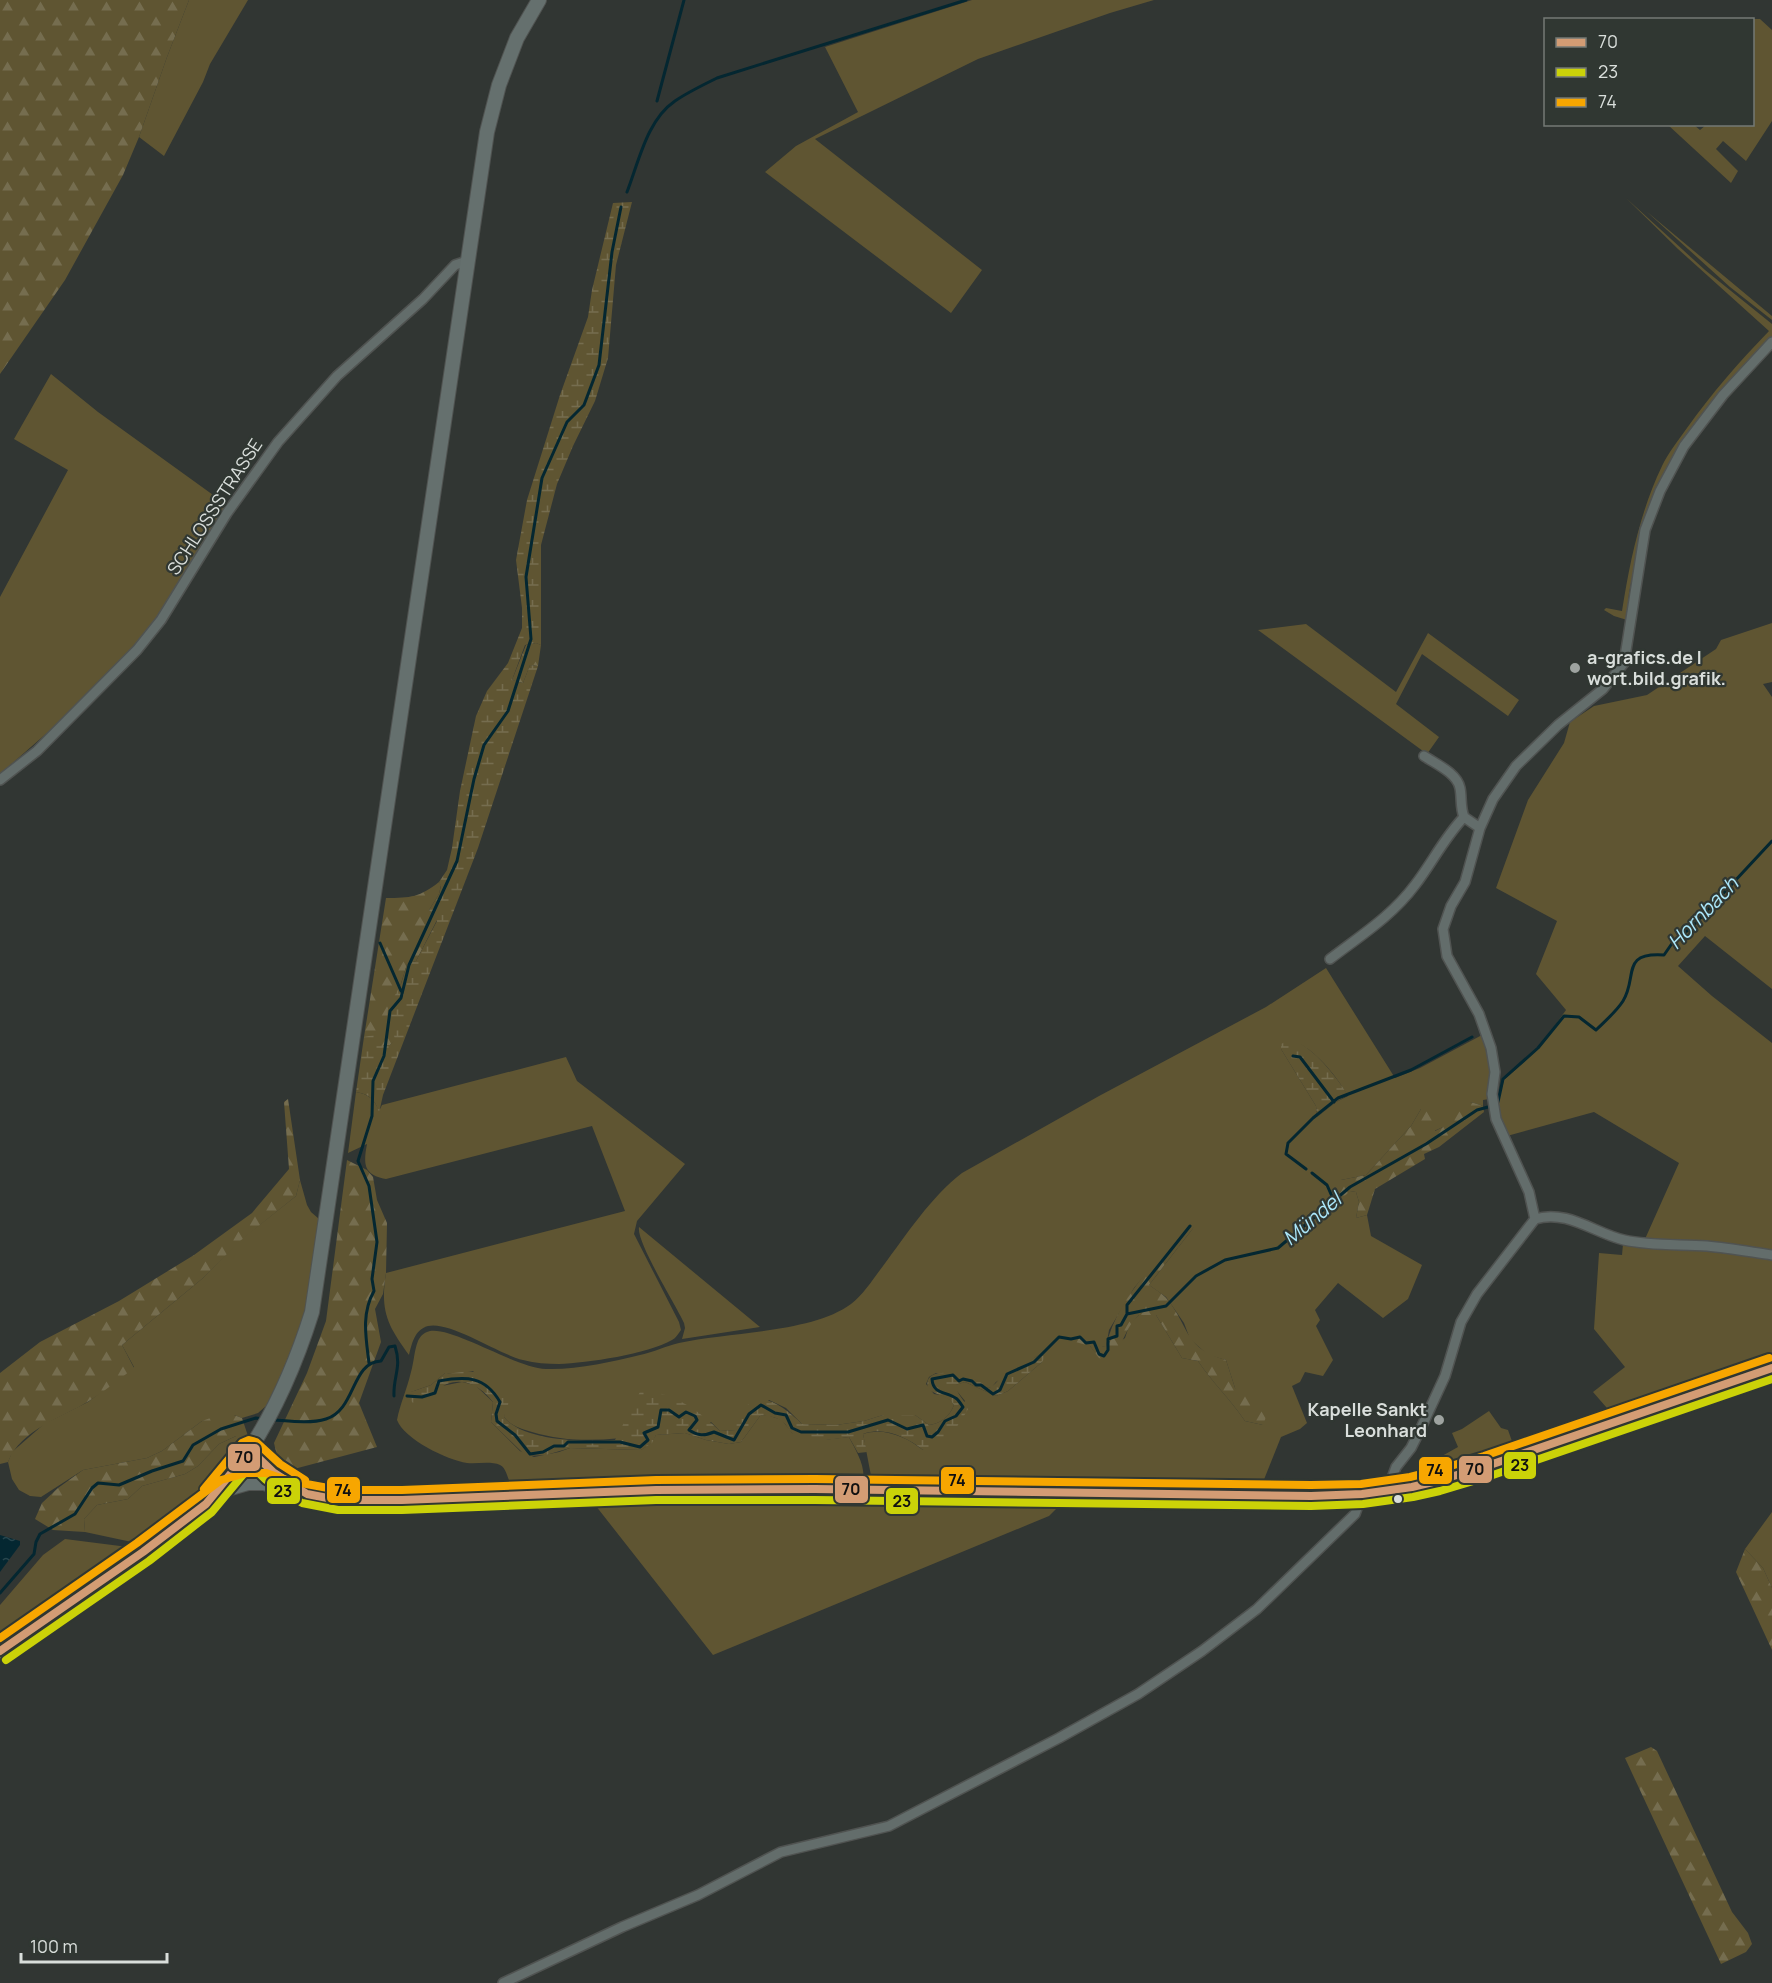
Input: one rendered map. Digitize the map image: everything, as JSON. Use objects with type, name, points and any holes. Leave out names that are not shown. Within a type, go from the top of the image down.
[{"type":"main road","points":[[206,1504],[249,1450],[301,1348],[312,1312],[487,132],[499,85],[517,38],[538,0]]},
{"type":"main road","points":[[0,1651],[143,1552],[227,1489],[248,1483],[264,1483],[286,1491],[338,1500],[402,1500],[656,1490],[815,1489],[1300,1496],[1362,1494],[1391,1491],[1437,1481],[1487,1466],[1772,1368]]},
{"type":"main road","points":[[249,1450],[264,1483]]},
{"type":"main road","points":[[249,1450],[273,1472],[307,1494]]},
{"type":"street","name":"SCHLOSSSTRASSE","points":[[0,780],[37,751],[137,650],[161,620],[227,513],[278,442],[337,376],[423,299],[455,265],[467,261]]},
{"type":"street","points":[[1535,1219],[1529,1192],[1496,1119],[1492,1094],[1495,1072],[1491,1048],[1479,1014],[1447,956],[1443,929],[1451,906],[1465,882],[1480,828],[1493,800],[1516,766],[1558,725],[1603,689],[1624,663],[1645,531],[1660,491],[1684,446],[1723,395],[1772,342]]},
{"type":"street","points":[[1424,756],[1456,778],[1460,788],[1460,806],[1464,817],[1480,828]]},
{"type":"street","points":[[1330,958],[1397,906],[1464,817]]},
{"type":"street","points":[[1391,1491],[1396,1467],[1411,1448],[1445,1376],[1461,1322],[1477,1294],[1535,1219],[1547,1216],[1568,1218],[1623,1240],[1707,1246],[1772,1255]]},
{"type":"street","points":[[503,1983],[622,1927],[698,1895],[781,1852],[889,1826],[1059,1738],[1138,1694],[1202,1651],[1257,1609],[1355,1514],[1362,1494]]},
{"type":"green space","points":[[0,0],[189,0],[123,175],[65,280],[0,374]]},
{"type":"green space","points":[[189,0],[248,0],[210,64],[164,156],[139,137]]},
{"type":"green space","points":[[972,0],[1154,0],[978,59],[815,139],[982,270],[951,313],[765,172],[796,146],[858,112],[825,47]]},
{"type":"green space","points":[[1754,19],[1760,19],[1772,30],[1772,121],[1746,161],[1723,141],[1716,149],[1738,171],[1731,183],[1669,126],[1695,126],[1700,130],[1705,126],[1754,126]]},
{"type":"green space","points":[[1626,198],[1705,270],[1772,324],[1772,338],[1699,421],[1641,534],[1629,593],[1627,620],[1604,610],[1606,608],[1622,611],[1637,537],[1654,483],[1662,466],[1706,402],[1769,331],[1678,249]]},
{"type":"green space","points":[[632,202],[616,265],[608,358],[595,401],[557,484],[541,545],[541,645],[536,643],[525,645],[512,680],[523,683],[530,665],[538,666],[478,848],[383,1095],[379,1113],[371,1098],[356,1092],[364,1037],[374,1035],[381,1045],[390,1045],[395,1039],[391,1026],[387,1022],[388,1008],[401,984],[407,964],[416,961],[437,921],[429,910],[439,894],[441,886],[439,882],[447,870],[460,791],[476,716],[487,691],[508,663],[522,628],[516,560],[527,500],[560,395],[588,317],[592,290],[613,203]]},
{"type":"green space","points":[[1646,211],[1772,316],[1772,320],[1730,287]]},
{"type":"green space","points":[[51,374],[98,412],[227,505],[155,622],[130,652],[55,726],[0,774],[0,597],[68,470],[14,439]]},
{"type":"green space","points":[[1772,623],[1772,682],[1763,684],[1772,697],[1772,989],[1705,936],[1678,966],[1772,1043],[1772,1252],[1645,1239],[1679,1163],[1594,1112],[1507,1136],[1497,1107],[1504,1080],[1538,1049],[1566,1010],[1536,974],[1557,921],[1496,888],[1528,800],[1564,743],[1570,722],[1594,706],[1647,695],[1716,649],[1721,640]]},
{"type":"green space","points":[[1306,624],[1396,692],[1428,633],[1519,700],[1508,716],[1422,654],[1396,704],[1439,737],[1427,754],[1258,630]]},
{"type":"green space","points":[[536,643],[541,645],[538,666],[530,665],[523,683],[512,680],[526,645]]},
{"type":"green space","points":[[439,882],[441,885],[439,894],[429,910],[437,920],[416,961],[407,964],[398,992],[393,1020],[396,1039],[390,1045],[381,1045],[364,1037],[386,898],[415,896]]},
{"type":"green space","points":[[1326,968],[1395,1078],[1420,1068],[1482,1035],[1490,1067],[1489,1099],[1483,1100],[1483,1106],[1471,1102],[1443,1127],[1434,1131],[1421,1109],[1411,1126],[1366,1175],[1341,1180],[1350,1191],[1356,1192],[1359,1202],[1356,1218],[1367,1215],[1371,1236],[1422,1265],[1408,1299],[1383,1318],[1338,1283],[1315,1310],[1320,1320],[1316,1326],[1333,1360],[1323,1376],[1305,1372],[1300,1382],[1292,1386],[1307,1423],[1300,1429],[1281,1437],[1263,1482],[1166,1486],[872,1481],[863,1434],[879,1432],[895,1434],[923,1450],[965,1401],[956,1390],[955,1385],[965,1382],[996,1396],[1008,1391],[1042,1362],[1042,1353],[988,1388],[976,1380],[936,1373],[929,1377],[926,1384],[934,1394],[945,1397],[954,1405],[944,1419],[929,1425],[915,1415],[883,1415],[864,1421],[836,1425],[802,1424],[786,1408],[769,1400],[736,1430],[720,1431],[711,1422],[622,1438],[577,1440],[528,1431],[513,1425],[504,1417],[505,1409],[473,1371],[457,1374],[445,1373],[431,1385],[411,1392],[462,1382],[475,1385],[493,1402],[491,1422],[520,1451],[534,1457],[570,1448],[641,1450],[651,1443],[656,1435],[685,1433],[729,1444],[741,1442],[760,1416],[767,1415],[782,1420],[792,1433],[823,1440],[849,1437],[862,1464],[863,1482],[514,1488],[505,1469],[500,1465],[467,1463],[449,1458],[417,1441],[401,1427],[397,1420],[417,1345],[420,1337],[427,1332],[437,1331],[450,1334],[533,1367],[558,1369],[606,1363],[699,1339],[792,1326],[834,1314],[860,1296],[929,1205],[962,1173],[1099,1096],[1266,1007]],"holes":[[[1292,1040],[1301,1044],[1324,1064],[1348,1096],[1317,1117],[1316,1106],[1281,1049]],[[1194,1227],[1149,1285],[1166,1297],[1184,1323],[1190,1339],[1208,1355],[1226,1360],[1235,1388],[1263,1425],[1245,1421],[1198,1361],[1182,1358],[1156,1315],[1139,1315],[1130,1323],[1125,1338],[1099,1357],[1090,1346],[1106,1347],[1109,1330],[1134,1288],[1155,1263]]]},
{"type":"green space","points":[[1292,1039],[1309,1049],[1331,1071],[1348,1095],[1317,1117],[1316,1106],[1281,1049],[1281,1044]]},
{"type":"green space","points":[[566,1057],[577,1081],[685,1164],[637,1221],[634,1234],[681,1330],[672,1340],[648,1350],[601,1360],[554,1364],[536,1363],[513,1357],[449,1328],[428,1326],[417,1334],[409,1355],[395,1335],[387,1317],[384,1298],[386,1273],[625,1211],[592,1126],[386,1179],[373,1175],[365,1163],[367,1144],[348,1153],[356,1092],[371,1098],[379,1111],[382,1105]]},
{"type":"green space","points":[[288,1099],[300,1180],[296,1196],[240,1241],[203,1278],[122,1345],[134,1368],[89,1401],[32,1433],[22,1441],[8,1462],[0,1464],[0,1373],[40,1342],[119,1301],[194,1255],[252,1213],[289,1169],[284,1102]]},
{"type":"green space","points":[[1471,1102],[1483,1106],[1484,1112],[1439,1147],[1424,1154],[1425,1159],[1375,1189],[1367,1215],[1356,1218],[1359,1202],[1356,1192],[1350,1191],[1337,1203],[1330,1201],[1327,1191],[1329,1186],[1341,1180],[1366,1175],[1411,1126],[1421,1109],[1430,1109],[1434,1116],[1435,1131],[1443,1127],[1446,1110]]},
{"type":"green space","points":[[347,1160],[367,1170],[373,1177],[377,1200],[387,1223],[386,1273],[383,1294],[375,1309],[381,1342],[359,1403],[377,1447],[294,1469],[278,1460],[274,1443],[307,1373],[326,1321]]},
{"type":"green space","points":[[300,1180],[307,1205],[319,1219],[307,1306],[290,1357],[266,1406],[258,1413],[242,1418],[234,1415],[202,1421],[162,1451],[147,1458],[83,1470],[41,1497],[30,1496],[19,1490],[12,1479],[8,1462],[12,1452],[44,1424],[88,1402],[134,1367],[122,1345],[203,1278],[239,1241],[296,1196]]},
{"type":"green space","points":[[1191,1222],[1194,1227],[1149,1285],[1168,1300],[1195,1344],[1226,1360],[1235,1388],[1252,1396],[1266,1417],[1263,1425],[1245,1421],[1198,1361],[1182,1358],[1156,1315],[1139,1315],[1117,1350],[1106,1360],[1099,1358],[1090,1346],[1072,1341],[1074,1335],[1106,1347],[1118,1314],[1128,1297],[1163,1251],[1187,1223]]},
{"type":"green space","points":[[639,1227],[760,1327],[682,1339],[684,1323],[650,1259]]},
{"type":"green space","points":[[1623,1244],[1772,1259],[1772,1363],[1619,1416],[1613,1415],[1593,1392],[1625,1367],[1594,1329],[1599,1253],[1622,1255]]},
{"type":"green space","points":[[1042,1353],[1046,1356],[1042,1362],[1008,1391],[996,1396],[965,1382],[956,1385],[968,1409],[960,1423],[944,1440],[923,1450],[902,1437],[879,1431],[863,1434],[867,1452],[858,1453],[849,1437],[805,1439],[792,1433],[781,1420],[760,1416],[741,1442],[729,1444],[685,1433],[656,1435],[652,1443],[641,1450],[570,1448],[546,1455],[526,1456],[491,1422],[493,1402],[473,1385],[461,1382],[447,1384],[434,1395],[413,1403],[408,1397],[411,1392],[431,1385],[445,1373],[474,1372],[489,1379],[510,1399],[504,1417],[513,1425],[540,1436],[589,1441],[615,1440],[641,1390],[665,1395],[684,1403],[720,1431],[736,1430],[737,1412],[758,1398],[777,1404],[802,1424],[836,1425],[864,1421],[883,1415],[915,1415],[929,1425],[944,1419],[954,1405],[949,1399],[928,1389],[931,1376],[953,1373],[977,1380],[988,1388],[1006,1372]]},
{"type":"green space","points":[[1772,1373],[1772,1380],[1625,1433],[1628,1422]]},
{"type":"green space","points":[[1489,1411],[1501,1428],[1508,1430],[1513,1444],[1436,1468],[1433,1461],[1458,1447],[1452,1433]]},
{"type":"green space","points":[[219,1415],[234,1415],[242,1418],[248,1436],[236,1436],[219,1444],[198,1466],[185,1474],[142,1486],[128,1499],[97,1505],[84,1519],[85,1532],[53,1530],[35,1519],[42,1503],[83,1470],[147,1458],[162,1451],[202,1421]]},
{"type":"green space","points":[[236,1436],[248,1436],[201,1493],[147,1544],[85,1532],[84,1519],[97,1505],[128,1499],[142,1486],[185,1474],[198,1466],[219,1444]]},
{"type":"green space","points":[[851,1498],[1057,1501],[1058,1507],[1049,1516],[713,1655],[592,1501]]},
{"type":"green space","points":[[1772,1512],[1772,1588],[1763,1568],[1745,1549]]},
{"type":"green space","points":[[65,1539],[128,1547],[132,1553],[0,1643],[0,1605],[43,1555]]},
{"type":"green space","points":[[1745,1549],[1763,1568],[1772,1588],[1772,1650],[1736,1572]]},
{"type":"green space","points":[[1651,1747],[1657,1751],[1732,1912],[1748,1933],[1752,1944],[1746,1952],[1721,1964],[1625,1758]]},
{"type":"water","points":[[0,1535],[20,1541],[20,1545],[0,1572]]},
{"type":"waterway","points":[[657,101],[684,0]]},
{"type":"waterway","points":[[627,192],[645,142],[657,119],[665,109],[690,92],[717,78],[966,0]]},
{"type":"waterway","points":[[369,1363],[366,1317],[374,1291],[372,1279],[377,1242],[369,1186],[358,1161],[372,1116],[373,1081],[384,1056],[390,1011],[401,998],[409,965],[457,861],[474,779],[484,745],[508,711],[531,639],[526,577],[542,478],[567,422],[584,405],[599,365],[612,252],[621,207]]},
{"type":"waterway","name":"Hornbach","points":[[1498,1102],[1503,1079],[1538,1048],[1564,1016],[1579,1017],[1596,1030],[1623,1001],[1636,962],[1650,955],[1664,955],[1673,942],[1692,927],[1772,841]]},
{"type":"waterway","points":[[380,943],[401,991]]},
{"type":"waterway","points":[[1306,1169],[1286,1154],[1288,1143],[1313,1118],[1338,1098],[1411,1070],[1472,1037]]},
{"type":"waterway","points":[[1293,1056],[1300,1057],[1334,1102]]},
{"type":"waterway","name":"Mündel","points":[[407,1396],[422,1397],[435,1393],[439,1381],[466,1379],[481,1383],[488,1387],[500,1402],[496,1414],[497,1421],[515,1435],[530,1454],[543,1452],[554,1446],[564,1446],[568,1442],[620,1442],[640,1447],[648,1440],[644,1433],[658,1427],[661,1410],[669,1410],[679,1417],[686,1412],[695,1416],[697,1420],[689,1430],[695,1433],[704,1435],[714,1432],[734,1440],[749,1414],[761,1405],[775,1413],[786,1415],[792,1428],[801,1432],[848,1432],[888,1420],[907,1429],[923,1425],[927,1436],[932,1437],[945,1421],[956,1416],[963,1407],[953,1396],[935,1388],[932,1379],[953,1375],[959,1381],[963,1379],[981,1385],[993,1394],[1000,1390],[1007,1374],[1034,1362],[1059,1337],[1071,1339],[1080,1337],[1086,1343],[1094,1342],[1099,1354],[1104,1356],[1108,1350],[1108,1339],[1117,1336],[1117,1326],[1121,1325],[1127,1314],[1166,1306],[1196,1276],[1225,1260],[1278,1248],[1350,1187],[1426,1144],[1477,1110],[1488,1107]]},
{"type":"waterway","points":[[1312,1173],[1327,1185],[1334,1201]]},
{"type":"waterway","points":[[1127,1314],[1127,1305],[1190,1226]]},
{"type":"waterway","name":"Mündel","points":[[274,1420],[313,1421],[326,1419],[336,1414],[349,1397],[364,1369],[371,1363],[381,1361],[389,1347],[395,1346],[398,1360],[394,1396]]},
{"type":"waterway","name":"Mündel","points":[[0,1593],[34,1554],[40,1534],[75,1514],[92,1488],[98,1483],[119,1485],[183,1461],[193,1445],[221,1429],[256,1418],[264,1419]]},
{"type":"transit line","name":"74","points":[[0,1638],[137,1543],[221,1480],[247,1473],[266,1473],[290,1481],[339,1490],[402,1490],[656,1480],[815,1479],[1361,1484],[1410,1477],[1484,1456],[1769,1358]]},
{"type":"transit line","name":"70","points":[[0,1651],[143,1552],[206,1504],[250,1450],[273,1472],[307,1494],[338,1500],[402,1500],[656,1490],[815,1489],[1311,1496],[1362,1494],[1412,1487],[1487,1466],[1772,1368]]},
{"type":"transit line","name":"23","points":[[6,1660],[149,1561],[212,1512],[251,1465],[266,1480],[302,1503],[338,1510],[402,1510],[656,1500],[1311,1506],[1363,1504],[1413,1497],[1490,1476],[1772,1379]]},
{"type":"transit line","name":"74","points":[[204,1489],[242,1443],[249,1440],[256,1442],[280,1464],[305,1480]]},
{"type":"place","name":"a-grafics.de | wort.bild.grafik.","points":[[1575,668]]},
{"type":"place","name":"Kapelle Sankt Leonhard","points":[[1439,1420]]}]
